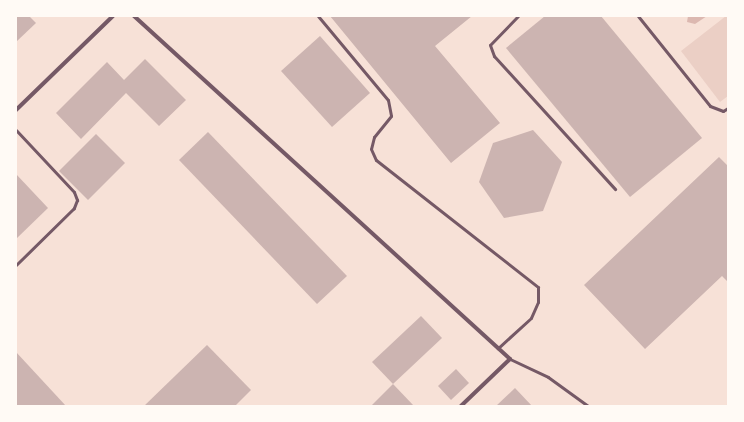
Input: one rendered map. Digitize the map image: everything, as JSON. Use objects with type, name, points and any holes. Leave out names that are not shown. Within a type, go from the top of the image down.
[{"type":"street","points":[[16,110],[113,16]]},
{"type":"street","points":[[134,16],[510,359],[461,406]]},
{"type":"lane","points":[[318,16],[388,100],[391,116],[374,137],[371,149],[376,160],[538,287],[538,302],[532,318],[498,348]]},
{"type":"lane","points":[[518,16],[490,45],[494,56],[615,189]]},
{"type":"lane","points":[[638,16],[710,106],[723,111],[728,108]]},
{"type":"lane","points":[[16,130],[74,192],[77,200],[74,208],[16,265]]},
{"type":"lane","points":[[510,359],[548,377],[588,406]]},
{"type":"shaded area","points":[[688,16],[707,16],[695,24],[687,22]]},
{"type":"shaded area","points":[[728,16],[728,96],[720,102],[681,51]]},
{"type":"building","points":[[16,16],[29,16],[36,23],[16,42]]},
{"type":"building","points":[[330,16],[472,16],[435,46],[500,123],[451,163]]},
{"type":"building","points":[[545,16],[601,16],[702,138],[630,197],[506,48]]},
{"type":"building","points":[[320,36],[370,93],[332,127],[281,71]]},
{"type":"building","points":[[145,59],[186,100],[159,126],[126,93],[81,139],[56,113],[107,62],[124,80]]},
{"type":"building","points":[[533,130],[562,162],[543,211],[504,218],[479,182],[493,143]]},
{"type":"building","points":[[208,132],[347,276],[317,304],[179,160]]},
{"type":"building","points":[[96,134],[125,163],[88,200],[59,171]]},
{"type":"building","points":[[719,157],[728,166],[728,282],[722,276],[645,349],[584,285]]},
{"type":"building","points":[[16,174],[48,208],[16,239]]},
{"type":"building","points":[[421,316],[442,338],[393,384],[372,362]]},
{"type":"building","points":[[207,345],[251,390],[235,406],[144,406]]},
{"type":"building","points":[[16,352],[66,406],[16,406]]},
{"type":"building","points":[[456,369],[469,383],[451,400],[438,386]]},
{"type":"building","points":[[393,384],[414,406],[371,406]]},
{"type":"building","points":[[515,388],[532,406],[496,406]]}]
